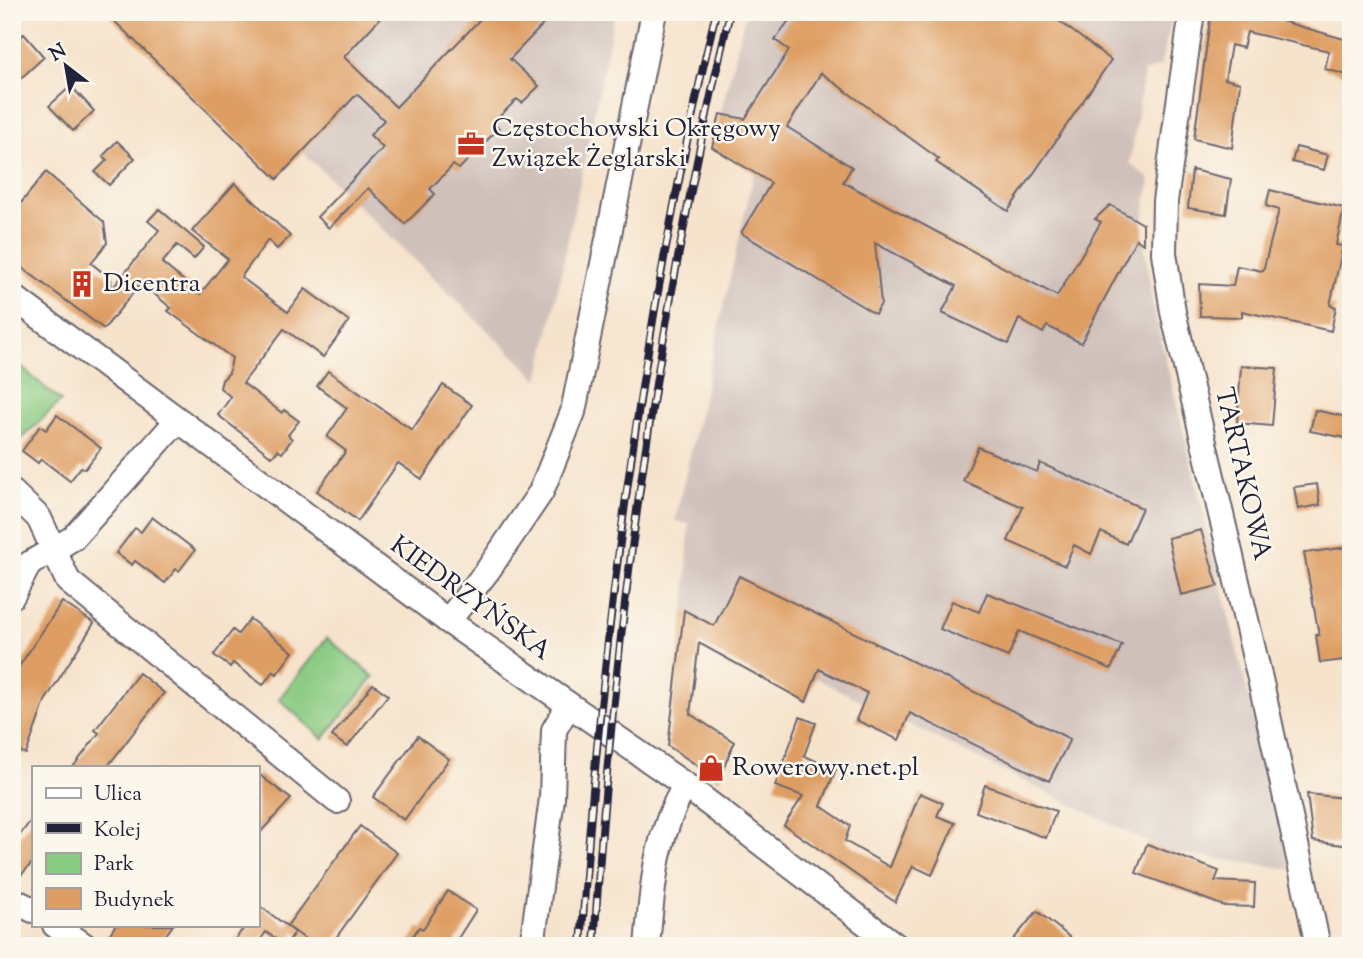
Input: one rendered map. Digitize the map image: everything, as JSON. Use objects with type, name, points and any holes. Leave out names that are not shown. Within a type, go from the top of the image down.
[{"type":"street","points":[[448,621],[488,570],[541,492],[573,412],[654,12]]},
{"type":"street","name":"TARTAKOWA","points":[[1192,12],[1165,201],[1164,253],[1173,312],[1261,683],[1318,946]]},
{"type":"street","name":"KIEDRZYŃSKA","points":[[12,296],[448,621],[685,785],[896,946]]},
{"type":"street","points":[[12,596],[29,564],[73,538],[177,421]]},
{"type":"street","points":[[12,492],[39,518],[68,581],[337,801]]},
{"type":"street","points":[[532,946],[552,798],[554,730],[568,705]]},
{"type":"street","points":[[647,946],[656,855],[669,814],[685,785]]},
{"type":"street","points":[[12,900],[32,910]]},
{"type":"street","points":[[56,926],[85,946]]},
{"type":"shaded area","points":[[157,12],[615,12],[539,380]]},
{"type":"shaded area","points":[[746,12],[1174,12],[1160,66],[1144,72],[1130,163],[1150,180],[1142,228],[1153,308],[1291,869],[1168,852],[685,614],[689,524],[675,521],[754,173],[713,143]]},
{"type":"green space","points":[[20,366],[61,401],[18,442],[12,436],[12,377]]},
{"type":"green space","points":[[327,638],[374,677],[323,739],[279,699]]},
{"type":"building","points":[[105,12],[386,12],[344,57],[396,107],[487,12],[555,12],[510,59],[539,86],[522,103],[517,99],[493,123],[499,128],[459,169],[453,165],[430,189],[435,194],[405,224],[368,188],[329,228],[317,217],[383,148],[370,135],[384,120],[357,94],[277,179]]},
{"type":"building","points":[[795,12],[1047,12],[1111,60],[1008,211],[936,162],[939,159],[821,73],[787,127],[852,167],[843,182],[1057,296],[1101,222],[1095,219],[1110,205],[1143,224],[1143,244],[1136,239],[1081,343],[1047,326],[1043,333],[1019,319],[1008,344],[942,313],[956,286],[875,243],[881,304],[875,314],[741,233],[771,183],[712,147],[720,114],[745,119],[789,50],[775,40]]},
{"type":"building","points":[[1211,12],[1250,12],[1351,41],[1351,76],[1325,69],[1329,51],[1247,32],[1243,48],[1231,45],[1225,79],[1240,83],[1232,148],[1194,139]]},
{"type":"building","points":[[24,34],[44,57],[20,79],[12,70],[12,44]]},
{"type":"building","points":[[71,86],[94,111],[73,131],[49,106]]},
{"type":"building","points":[[117,141],[135,158],[109,185],[95,172],[107,160],[103,156]]},
{"type":"building","points":[[1296,147],[1328,155],[1324,170],[1292,162]]},
{"type":"building","points":[[1192,170],[1231,179],[1226,214],[1188,208]]},
{"type":"building","points":[[46,172],[104,222],[107,243],[91,263],[111,279],[112,289],[159,230],[148,221],[159,209],[204,247],[194,259],[177,245],[162,263],[200,294],[228,259],[192,231],[235,183],[290,236],[277,249],[268,240],[241,277],[288,312],[305,289],[349,321],[323,357],[284,329],[243,383],[282,413],[284,410],[299,421],[288,435],[292,439],[282,453],[278,450],[272,457],[218,415],[231,397],[220,388],[222,380],[229,373],[232,358],[168,311],[171,308],[141,283],[104,329],[12,260],[12,214]]},
{"type":"building","points":[[1270,190],[1344,208],[1336,245],[1343,246],[1330,305],[1336,307],[1331,331],[1242,311],[1242,317],[1200,316],[1199,284],[1233,286],[1237,266],[1263,271],[1279,210],[1266,206]]},
{"type":"building","points":[[1241,366],[1277,368],[1272,426],[1237,423]]},
{"type":"building","points":[[328,371],[412,430],[443,385],[472,405],[422,479],[398,463],[358,521],[317,491],[346,451],[327,437],[347,408],[317,386]]},
{"type":"building","points":[[1315,410],[1351,418],[1351,439],[1310,431]]},
{"type":"building","points":[[57,415],[101,448],[85,469],[81,467],[70,481],[41,459],[38,463],[22,451],[40,426],[46,430]]},
{"type":"building","points":[[978,447],[1037,472],[1040,463],[1142,508],[1126,544],[1101,532],[1091,554],[1074,545],[1065,566],[1008,541],[1023,507],[963,481]]},
{"type":"building","points":[[1317,484],[1320,505],[1298,509],[1294,487]]},
{"type":"building","points":[[152,517],[195,550],[179,571],[176,569],[165,583],[135,561],[132,565],[116,553],[135,528],[141,532]]},
{"type":"building","points":[[1201,530],[1218,586],[1181,595],[1168,538]]},
{"type":"building","points":[[1349,547],[1351,659],[1320,663],[1316,635],[1319,635],[1304,553]]},
{"type":"building","points":[[739,576],[1070,739],[1049,781],[910,713],[899,740],[856,720],[867,693],[819,669],[806,702],[699,643],[690,714],[734,742],[719,780],[668,746],[684,610],[714,626]]},
{"type":"building","points":[[987,593],[1122,645],[1111,669],[1019,631],[1008,657],[940,629],[952,601],[979,612]]},
{"type":"building","points":[[62,602],[94,623],[45,701],[26,754],[12,749],[12,677]]},
{"type":"building","points":[[250,619],[293,652],[277,674],[273,671],[263,685],[233,663],[230,667],[214,655],[233,630],[238,634]]},
{"type":"building","points":[[139,673],[164,693],[108,766],[74,766],[99,733],[95,730]]},
{"type":"building","points":[[373,684],[388,695],[347,747],[332,736]]},
{"type":"building","points":[[800,717],[816,723],[804,756],[836,769],[821,806],[850,826],[845,841],[890,867],[920,793],[943,803],[937,816],[955,823],[932,875],[913,866],[895,902],[784,825],[803,796],[775,786]]},
{"type":"building","points":[[418,736],[449,759],[404,820],[373,797]]},
{"type":"building","points":[[259,775],[291,799],[259,834]]},
{"type":"building","points":[[985,785],[1056,811],[1046,838],[976,812]]},
{"type":"building","points":[[1307,794],[1344,798],[1347,828],[1351,829],[1351,846],[1313,841]]},
{"type":"building","points":[[32,819],[32,863],[12,885],[12,845]]},
{"type":"building","points":[[360,826],[397,853],[330,946],[315,946],[287,926]]},
{"type":"building","points":[[1147,844],[1219,871],[1215,881],[1255,883],[1254,907],[1224,906],[1136,873]]},
{"type":"building","points":[[448,891],[476,910],[453,946],[406,946],[419,927],[423,929]]},
{"type":"building","points":[[259,905],[295,932],[285,946],[266,932],[256,946],[230,946],[245,926],[259,926]]},
{"type":"building","points":[[1037,911],[1061,930],[1080,946],[1008,946]]},
{"type":"building","points":[[115,926],[172,926],[158,946],[101,946]]},
{"type":"railway","points":[[581,946],[601,710],[629,476],[667,243],[716,12]]},
{"type":"railway","points":[[594,946],[613,710],[642,476],[681,243],[730,12]]},
{"type":"place","name":"Częstochowski Okręgowy Związek Żeglarski","points":[[471,144]]},
{"type":"place","name":"Dicentra","points":[[82,284]]},
{"type":"place","name":"Rowerowy.net.pl","points":[[711,768]]}]
